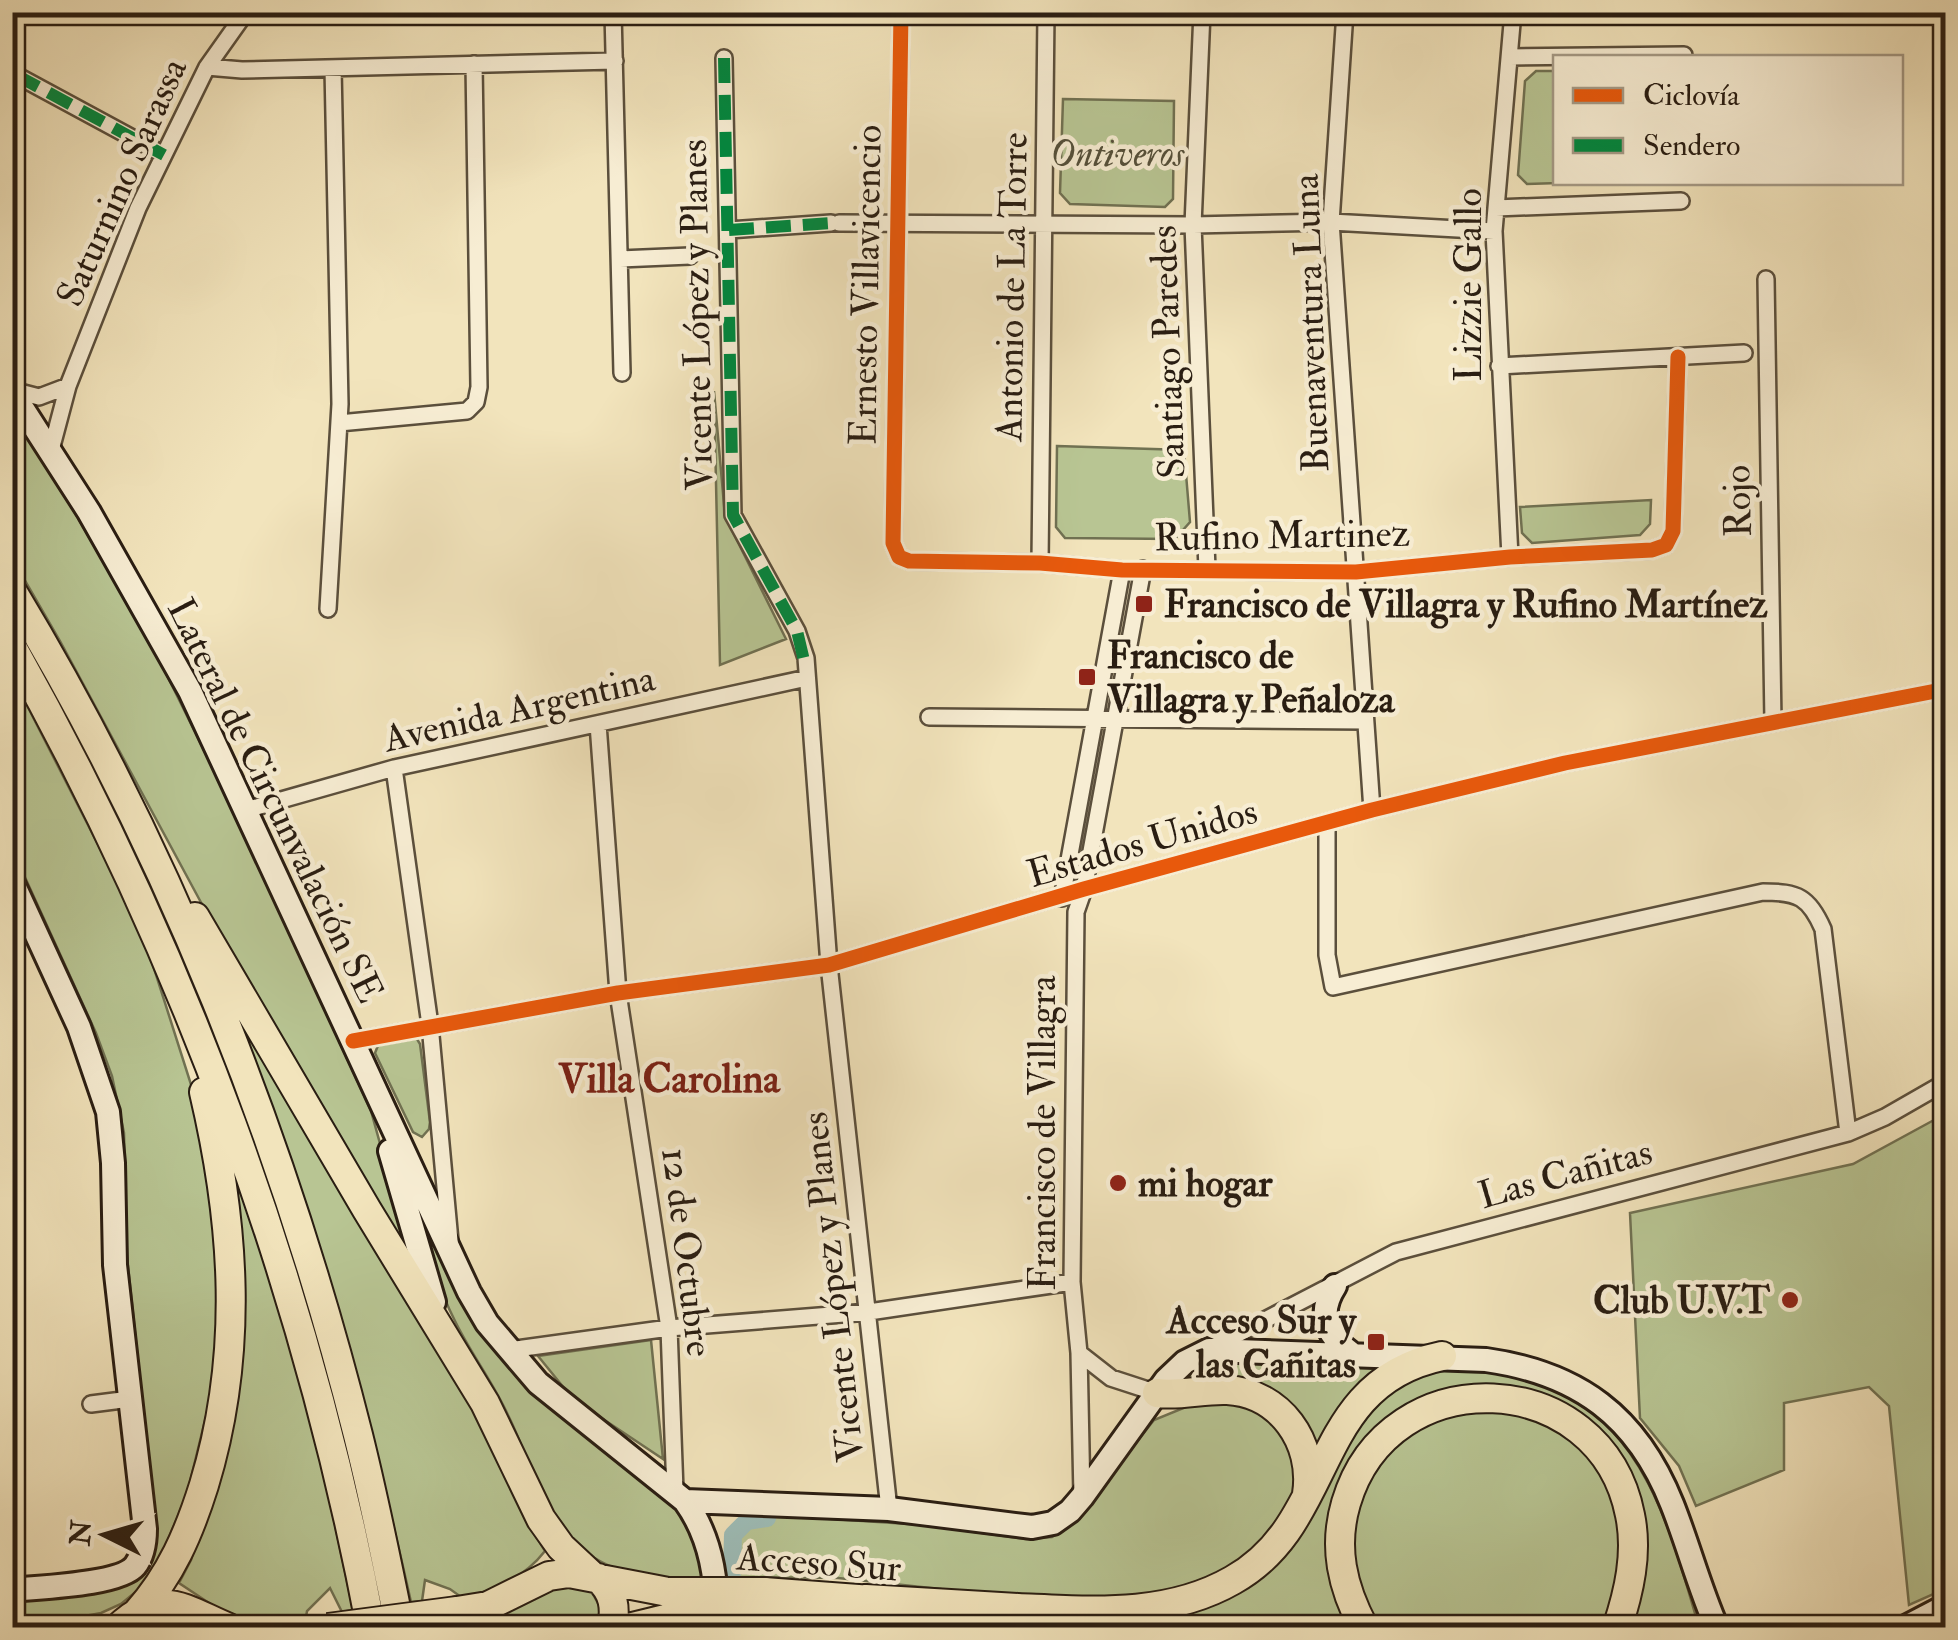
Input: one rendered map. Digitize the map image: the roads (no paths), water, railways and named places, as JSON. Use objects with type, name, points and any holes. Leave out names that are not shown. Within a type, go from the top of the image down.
[{"type":"highway","points":[[12,591],[311,1116],[472,1382],[541,1519],[561,1547],[610,1592],[614,1602],[612,1628]]},
{"type":"highway","points":[[12,647],[91,795],[143,906],[220,1093],[279,1258],[324,1419],[370,1628]]},
{"type":"highway","points":[[114,776],[222,1018],[292,1207],[358,1434],[400,1628]]},
{"type":"highway","points":[[128,1620],[164,1579],[181,1549],[208,1470],[225,1396],[233,1298],[229,1222],[201,1077],[143,906]]},
{"type":"highway","points":[[866,1598],[1130,1610],[1162,1606],[1216,1589],[1253,1567],[1278,1544],[1306,1500],[1338,1430],[1357,1405],[1407,1366],[1442,1356]]},
{"type":"highway","points":[[1156,1393],[1232,1390],[1275,1406],[1303,1446],[1308,1472],[1306,1500]]},
{"type":"highway","points":[[1364,1628],[1347,1592],[1339,1558],[1344,1509],[1358,1472],[1382,1440],[1411,1417],[1442,1403],[1487,1397],[1533,1405],[1564,1419],[1590,1440],[1611,1467],[1625,1495],[1632,1529],[1631,1570],[1617,1628]]},
{"type":"highway","name":"Acceso Sur","points":[[328,1628],[457,1612],[500,1601],[548,1576],[568,1572],[594,1576],[669,1605],[866,1598],[1034,1628]]},
{"type":"highway","points":[[128,1620],[172,1604],[195,1610],[229,1628]]},
{"type":"highway","points":[[764,1604],[822,1628]]},
{"type":"highway","name":"Acceso Sur","points":[[764,1604],[825,1616],[933,1628]]},
{"type":"highway","name":"Acceso Sur","points":[[628,1628],[669,1605]]},
{"type":"street","name":"Saturnino Sarassa","points":[[51,450],[68,386],[138,208],[207,67],[246,12]]},
{"type":"street","points":[[613,12],[622,373]]},
{"type":"street","name":"Ernesto Villavicencio","points":[[899,557],[893,543],[901,12]]},
{"type":"street","name":"Antonio de La Torre","points":[[1040,562],[1046,12]]},
{"type":"street","name":"Santiago Paredes","points":[[1202,12],[1193,225],[1207,569]]},
{"type":"street","name":"Buenaventura Luna","points":[[1346,12],[1331,222],[1372,810]]},
{"type":"street","name":"Lizzie Gallo","points":[[1510,557],[1494,230],[1513,12]]},
{"type":"street","points":[[1510,58],[1553,57]]},
{"type":"street","name":"Vicente López y Planes","points":[[724,58],[732,515],[797,631],[806,658],[829,966],[889,1509]]},
{"type":"street","points":[[207,67],[242,70],[615,61]]},
{"type":"street","points":[[338,424],[468,411],[476,402],[479,387],[474,64]]},
{"type":"street","points":[[328,609],[338,424],[334,68]]},
{"type":"street","points":[[16,75],[164,155]]},
{"type":"street","points":[[1496,208],[1681,201]]},
{"type":"street","points":[[728,230],[899,222],[1331,222],[1494,230]]},
{"type":"street","points":[[620,259],[690,256]]},
{"type":"street","name":"Rojo","points":[[1766,279],[1773,722]]},
{"type":"street","points":[[1499,366],[1744,353]]},
{"type":"street","name":"Rufino Martinez","points":[[899,557],[909,562],[1040,562],[1122,570],[1356,572],[1510,557],[1652,550],[1666,545],[1674,531],[1678,356]]},
{"type":"street","name":"Lateral de Circunvalación SE","points":[[12,391],[38,397],[68,386]]},
{"type":"street","name":"Lateral de Circunvalación SE","points":[[12,391],[160,635],[246,810],[452,1259],[487,1323],[555,1398],[680,1496],[699,1523],[710,1554],[716,1628]]},
{"type":"street","name":"Francisco de Villagra","points":[[1082,1497],[1072,1282],[1076,912],[1084,889],[1144,569]]},
{"type":"street","points":[[1076,912],[1062,898],[1122,570]]},
{"type":"street","name":"Avenida Argentina","points":[[246,810],[394,768],[807,678]]},
{"type":"street","name":"Estados Unidos","points":[[353,1040],[618,993],[829,966],[1084,889],[1372,810],[1564,763],[1946,690]]},
{"type":"street","points":[[929,717],[1365,720]]},
{"type":"street","name":"12 de Octubre","points":[[598,724],[618,993],[669,1328],[680,1496]]},
{"type":"street","points":[[394,768],[430,1025],[452,1259]]},
{"type":"street","points":[[1327,825],[1327,955],[1333,988],[1763,892],[1800,896],[1814,908],[1823,929],[1848,1134]]},
{"type":"street","points":[[12,881],[79,1027],[105,1096],[113,1163],[115,1265],[144,1529],[142,1554],[134,1567],[120,1576],[12,1590]]},
{"type":"street","name":"Las Cañitas","points":[[1209,1350],[1396,1252],[1848,1134],[1946,1082]]},
{"type":"street","points":[[375,1089],[425,1282],[472,1382]]},
{"type":"street","points":[[509,1350],[669,1328],[869,1312],[1072,1282]]},
{"type":"street","points":[[1335,1286],[1325,1304],[1325,1320],[1332,1337],[1352,1354]]},
{"type":"street","points":[[680,1496],[889,1509],[1042,1526],[1062,1518],[1082,1497],[1156,1393],[1184,1362],[1209,1350],[1442,1356],[1502,1362],[1541,1370],[1576,1386],[1634,1436],[1660,1478],[1718,1628]]},
{"type":"street","points":[[1078,1353],[1111,1378],[1156,1393]]},
{"type":"street","points":[[91,1404],[130,1399]]},
{"type":"street","points":[[1904,1628],[1946,1606]]},
{"type":"waterway","points":[[731,1602],[733,1535],[747,1521],[767,1518]]},
{"type":"place","name":"Francisco de Villagra y Rufino Martínez","points":[[1144,604]]},
{"type":"place","name":"Francisco de Villagra y Peñaloza","points":[[1087,677]]},
{"type":"place","name":"mi hogar","points":[[1118,1183]]},
{"type":"place","name":"Club U.V.T","points":[[1790,1300]]},
{"type":"place","name":"Acceso Sur y las Cañitas","points":[[1376,1342]]},
{"type":"district","name":"Villa Carolina","points":[[669,1078]]},
{"type":"park label","name":"Ontiveros","points":[[1117,153]]}]
